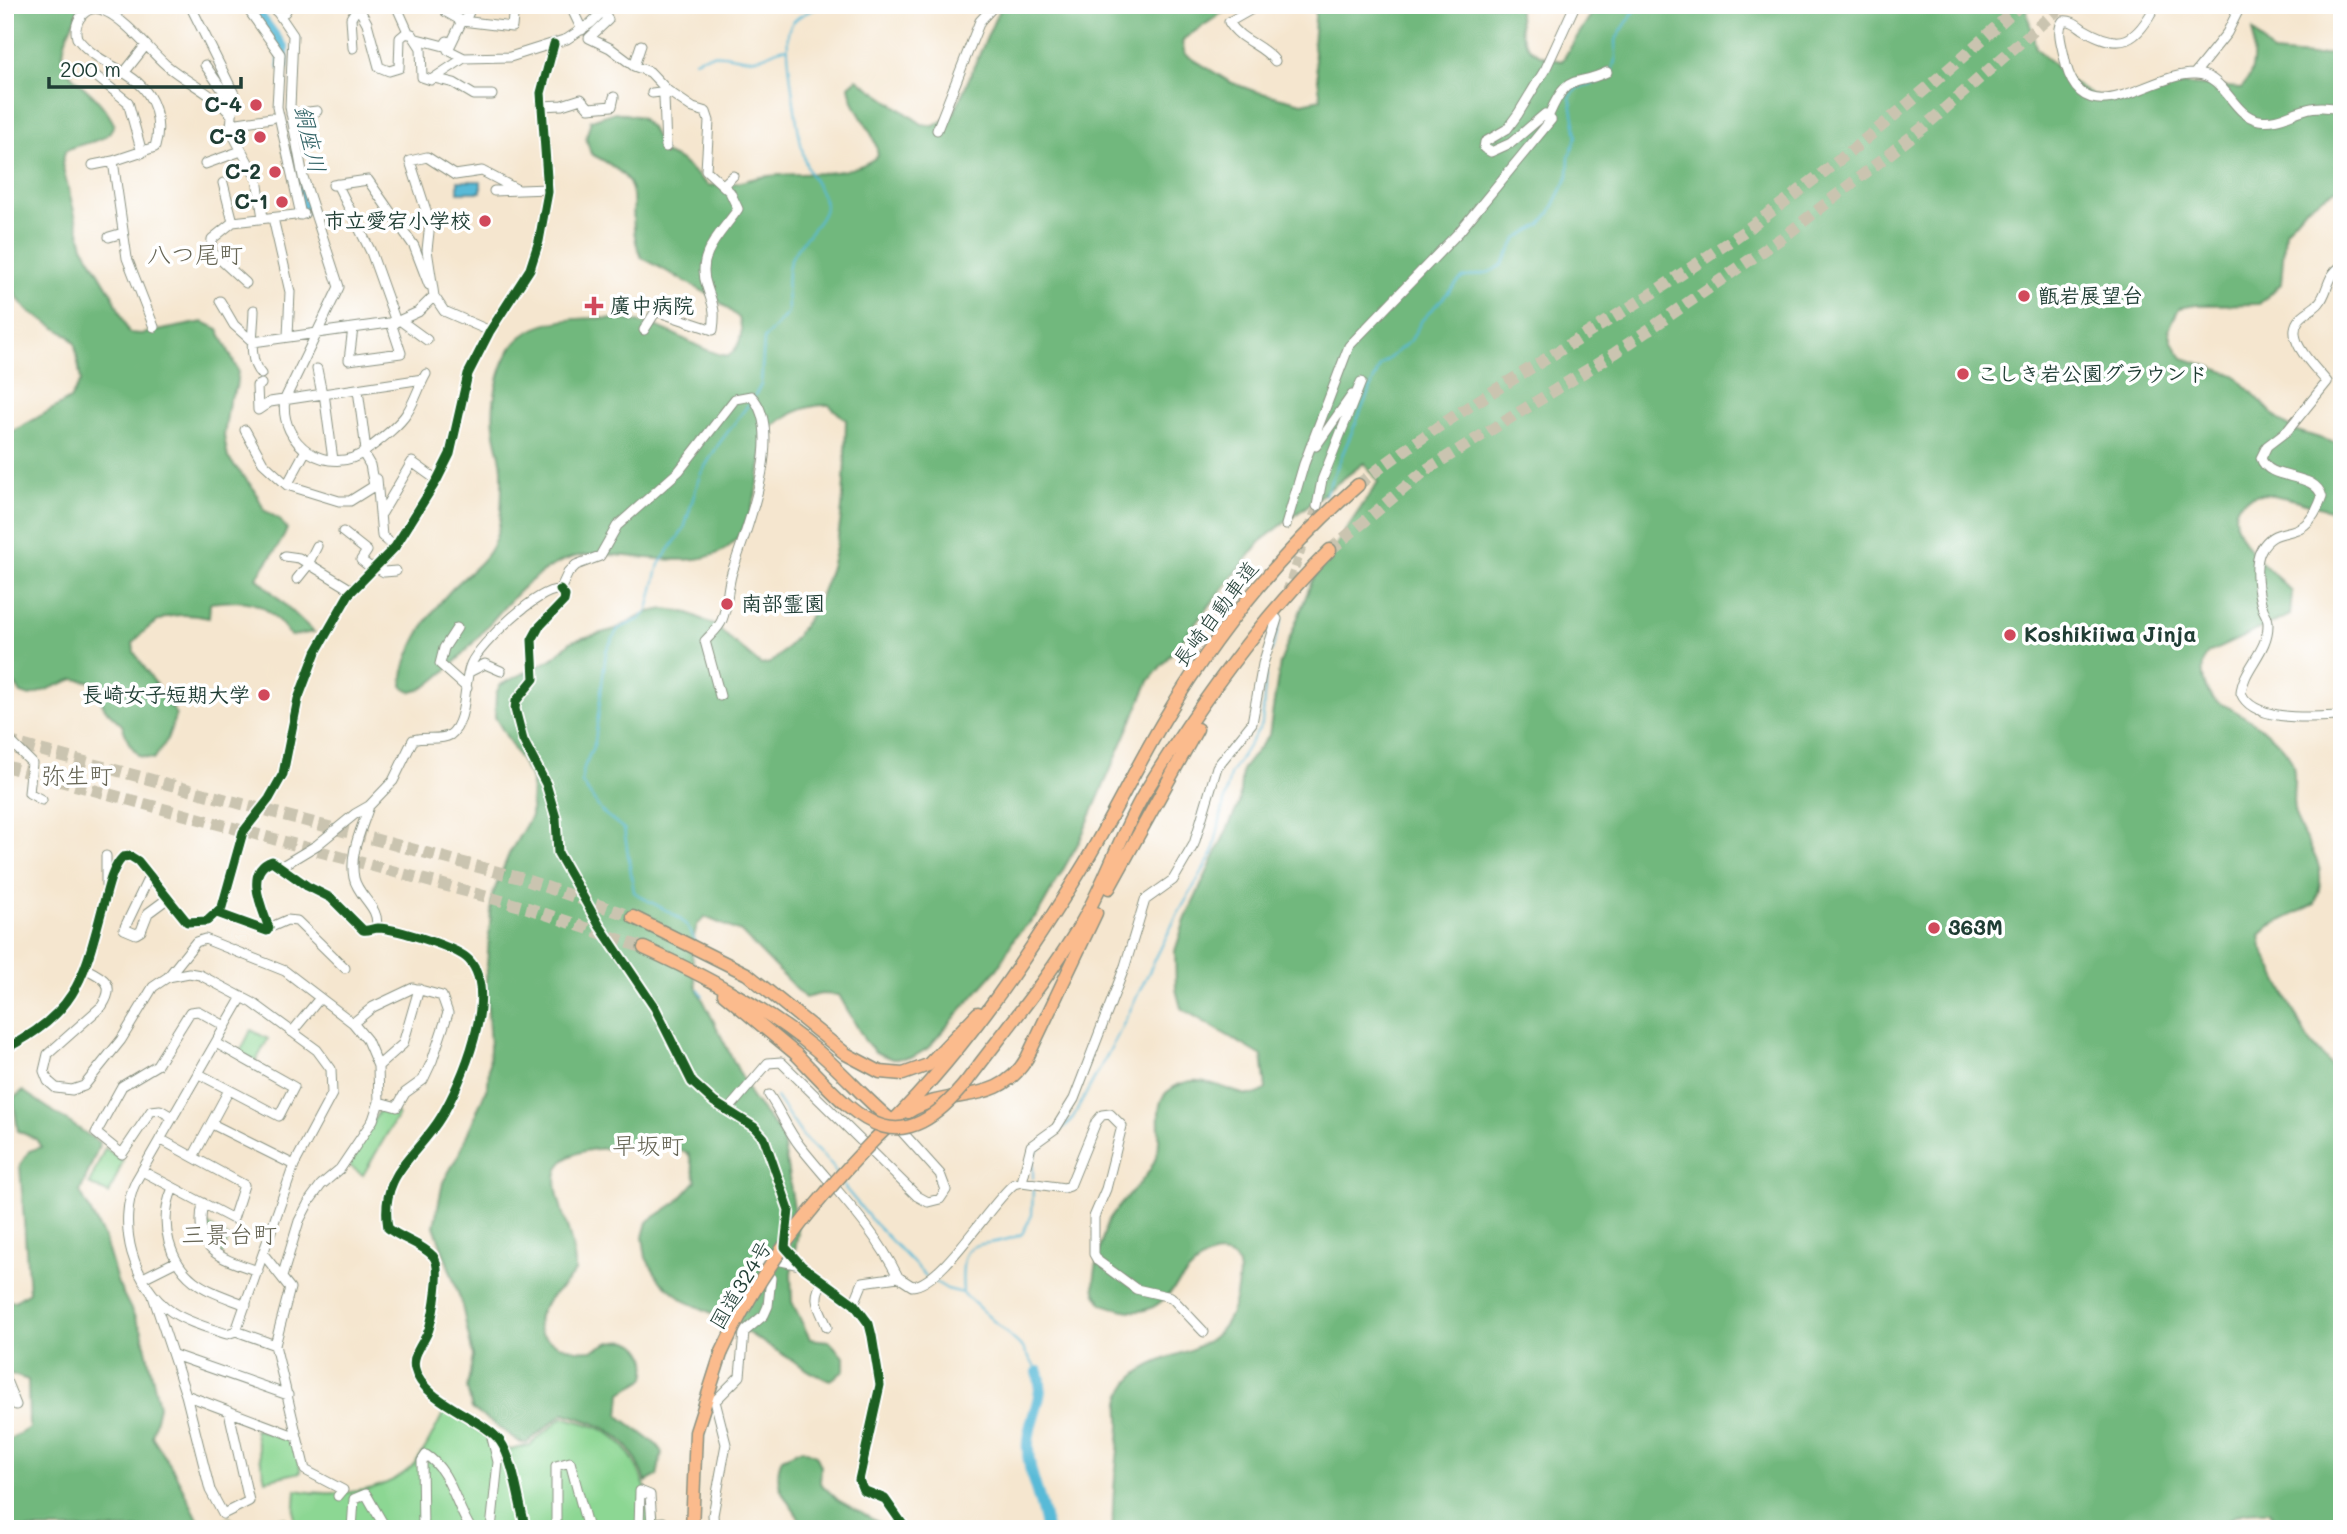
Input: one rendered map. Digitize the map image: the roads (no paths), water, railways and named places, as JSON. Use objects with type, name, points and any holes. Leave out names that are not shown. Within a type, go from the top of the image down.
[{"type":"highway","name":"長崎自動車道","points":[[1031,947],[1083,866],[1185,687],[1241,608],[1301,538],[1359,485]]},
{"type":"highway","name":"長崎自動車道","points":[[1203,706],[1259,628],[1330,550]]},
{"type":"highway","points":[[766,1006],[796,1054],[852,1111],[884,1127],[907,1127],[927,1120],[944,1107],[967,1081],[1054,966],[1082,922],[1144,794],[1203,706]]},
{"type":"highway","points":[[893,1122],[929,1101],[999,1088],[1019,1071],[1119,869],[1200,724],[1203,706]]},
{"type":"highway","points":[[633,917],[715,960],[827,1059],[893,1122]]},
{"type":"highway","points":[[893,1122],[970,1036],[1031,947]]},
{"type":"highway","points":[[644,948],[766,1006],[864,1066],[886,1074],[908,1073],[928,1065],[944,1052],[1031,947]]},
{"type":"highway","points":[[766,1006],[823,1047],[885,1109],[893,1122]]},
{"type":"highway","points":[[876,1138],[882,1121],[878,1109]]},
{"type":"highway","name":"国道324号","points":[[692,1529],[695,1439],[721,1354],[751,1293],[821,1198],[893,1122]]},
{"type":"street","points":[[190,5],[234,94],[232,114]]},
{"type":"street","points":[[245,5],[280,54],[276,107],[301,215]]},
{"type":"street","points":[[254,310],[255,366],[261,379],[257,386],[258,410],[267,403],[285,400],[323,393],[358,390],[424,377],[406,415],[365,452],[349,459],[333,460],[305,452],[288,429],[283,413],[285,400],[339,287],[312,212],[291,114],[293,35],[269,5]]},
{"type":"street","points":[[278,13],[285,12],[289,5]]},
{"type":"street","points":[[396,5],[421,48],[422,77],[431,80],[464,58]]},
{"type":"street","points":[[472,5],[448,50],[464,58],[510,57],[554,44],[582,30],[606,8]]},
{"type":"street","points":[[446,12],[464,21],[512,27],[514,5]]},
{"type":"street","points":[[569,5],[582,30]]},
{"type":"street","points":[[937,130],[980,21],[995,5]]},
{"type":"street","points":[[1259,5],[1228,22],[1236,34],[1266,50],[1275,61]]},
{"type":"street","points":[[1549,115],[1542,116],[1511,143],[1486,151],[1485,142],[1507,129],[1518,114],[1546,68],[1575,5]]},
{"type":"street","points":[[2156,5],[2143,29],[2136,36],[2119,42],[2106,40],[2071,20],[2063,21],[2060,30],[2070,77],[2084,94],[2117,99],[2195,73],[2227,33],[2241,5]]},
{"type":"street","points":[[358,6],[367,23],[375,58],[383,69],[392,72],[398,68],[398,43],[403,34],[444,46],[447,41]]},
{"type":"street","points":[[353,48],[351,18],[358,6]]},
{"type":"street","points":[[606,8],[608,20],[589,38],[610,48],[634,66],[650,72],[668,91],[693,108],[706,112],[709,121],[705,166],[709,176],[723,185],[737,201],[738,209],[710,246],[704,261],[706,287],[716,309],[713,330],[656,311],[644,330]]},
{"type":"street","points":[[93,165],[142,153],[155,147],[159,130],[157,115],[143,84],[81,43],[76,28],[81,16],[88,10],[103,9],[168,66],[215,97],[232,114],[272,118]]},
{"type":"street","points":[[5,1049],[70,1000],[86,969],[106,894],[118,863],[125,856],[138,861],[187,922],[207,921],[217,913],[226,898],[243,832],[269,799],[283,774],[298,699],[310,665],[352,590],[372,567],[395,547],[437,480],[450,454],[468,374],[489,331],[533,263],[548,189],[541,93],[554,44]]},
{"type":"street","points":[[124,73],[146,45]]},
{"type":"street","points":[[634,66],[641,45]]},
{"type":"street","points":[[205,65],[232,114],[242,151],[257,179],[290,292],[288,336]]},
{"type":"street","points":[[1286,525],[1304,464],[1349,346],[1491,195],[1544,131],[1551,120],[1549,115],[1567,86],[1575,80],[1607,72]]},
{"type":"street","points":[[92,73],[128,102],[142,153]]},
{"type":"street","points":[[2195,73],[2213,80],[2244,113],[2260,120],[2279,117],[2312,105],[2342,110]]},
{"type":"street","points":[[434,78],[454,83],[474,95],[492,95]]},
{"type":"street","points":[[652,93],[668,91]]},
{"type":"street","points":[[666,147],[664,97],[668,91]]},
{"type":"street","points":[[541,106],[562,105],[581,99],[589,107],[612,106],[614,97]]},
{"type":"street","points":[[291,114],[317,111]]},
{"type":"street","points":[[205,164],[242,151]]},
{"type":"street","points":[[253,342],[396,322],[418,312],[434,296],[436,292],[427,250],[430,223],[410,161],[427,157],[455,175],[482,170],[518,190]]},
{"type":"street","points":[[113,161],[127,258],[154,327]]},
{"type":"street","points":[[723,185],[733,176]]},
{"type":"street","points":[[354,328],[349,360],[401,353],[396,322],[371,252],[335,184],[368,180],[414,246],[434,296],[444,311],[489,331]]},
{"type":"street","points":[[222,183],[233,222]]},
{"type":"street","points":[[494,191],[548,189]]},
{"type":"street","points":[[246,283],[211,251],[212,239],[233,222],[312,212]]},
{"type":"street","points":[[109,237],[123,233]]},
{"type":"street","points":[[2342,266],[2332,275],[2318,304],[2301,317],[2295,328],[2297,343],[2327,382],[2288,430],[2267,446],[2261,458],[2271,470],[2315,487],[2322,497],[2312,520],[2305,527],[2271,538],[2259,554],[2258,581],[2268,620],[2267,633],[2260,657],[2242,684],[2241,693],[2249,704],[2279,716],[2342,716]]},
{"type":"street","points":[[220,300],[234,325],[253,342]]},
{"type":"street","points":[[396,322],[427,340]]},
{"type":"street","points":[[317,369],[333,460]]},
{"type":"street","points":[[1304,464],[1361,382],[1322,480],[1317,506]]},
{"type":"street","points":[[245,430],[263,463],[287,485],[339,501],[350,500],[374,486],[365,452],[358,390]]},
{"type":"street","points":[[560,590],[568,573],[576,565],[600,556],[617,526],[679,471],[735,399],[751,396],[760,405],[764,466],[732,575],[722,621],[705,641],[720,696]]},
{"type":"street","points":[[287,485],[305,452]]},
{"type":"street","points":[[382,513],[412,462],[437,480]]},
{"type":"street","points":[[373,480],[377,478],[382,536],[395,547]]},
{"type":"street","points":[[343,532],[367,551],[361,560],[384,572],[396,571]]},
{"type":"street","points":[[297,579],[317,546]]},
{"type":"street","points":[[285,555],[308,564],[352,590]]},
{"type":"street","points":[[282,866],[317,845],[369,806],[393,781],[413,740],[448,736],[453,731],[463,707],[474,658],[502,626],[548,592],[560,590]]},
{"type":"street","points":[[560,590],[565,596],[564,601],[539,627],[532,640],[534,679],[516,701],[515,709],[523,740],[545,784],[556,818],[558,853],[599,925],[655,1008],[692,1082],[754,1128],[769,1149],[789,1210],[785,1247],[802,1266],[855,1304],[869,1324],[881,1378],[862,1457],[860,1486],[866,1492],[885,1499],[906,1529]]},
{"type":"street","points":[[1022,1182],[1031,1146],[1043,1134],[1056,1128],[1074,1099],[1125,966],[1145,900],[1173,880],[1194,844],[1217,767],[1252,723],[1263,664],[1276,620]]},
{"type":"street","points":[[457,628],[444,648],[440,664],[467,688]]},
{"type":"street","points":[[469,672],[485,664],[501,671]]},
{"type":"street","points":[[5,736],[32,763],[29,793],[42,800]]},
{"type":"street","points":[[369,806],[358,833],[354,873],[357,887],[376,913],[376,928]]},
{"type":"street","points":[[106,856],[106,894]]},
{"type":"street","points":[[270,928],[258,897],[258,880],[267,863],[272,861],[307,886],[331,898],[358,928],[368,931],[376,928],[449,948],[466,957],[476,971],[480,1005],[478,1023],[462,1079],[429,1137],[398,1168],[392,1179],[386,1220],[387,1228],[426,1250],[438,1266],[429,1331],[415,1357],[414,1367],[418,1376],[453,1409],[485,1428],[504,1450],[526,1529]]},
{"type":"street","points":[[149,877],[124,929],[136,934],[141,930],[148,913],[167,899]]},
{"type":"street","points":[[217,913],[267,932],[287,920],[297,921],[345,968]]},
{"type":"street","points":[[86,969],[103,977],[108,984],[105,1002],[50,1051],[45,1061],[48,1081],[66,1090],[76,1090],[89,1080],[121,1040],[146,995],[168,977],[196,942],[205,939],[278,966],[353,1023],[367,1040],[378,1066],[379,1102],[367,1132],[310,1200],[299,1221],[282,1277]]},
{"type":"street","points":[[168,977],[195,973],[242,997],[321,1054],[331,1069],[332,1094],[295,1165],[236,1331]]},
{"type":"street","points":[[353,1023],[373,1007],[413,988],[442,996],[448,1013],[424,1080],[405,1093],[397,1107],[379,1102]]},
{"type":"street","points":[[378,1066],[404,1044],[419,989]]},
{"type":"street","points":[[229,1412],[249,1501],[223,1514],[209,1490],[174,1355],[153,1295],[127,1235],[127,1215],[133,1188],[242,997]]},
{"type":"street","points":[[292,1032],[320,998]]},
{"type":"street","points":[[172,1117],[160,1110],[151,1111],[122,1154],[96,1133],[122,1086],[157,1065],[190,1012],[198,1011],[225,1026]]},
{"type":"street","points":[[199,1074],[279,1116],[294,1087],[216,1043]]},
{"type":"street","points":[[728,1110],[768,1063],[781,1062],[917,1196],[928,1202],[940,1199],[946,1190],[944,1178],[893,1122]]},
{"type":"street","points":[[193,1157],[229,1090]]},
{"type":"street","points":[[769,1095],[786,1119],[797,1142],[873,1233],[898,1277],[912,1286],[922,1283],[969,1238],[1010,1187],[1022,1182],[1064,1188],[1070,1186],[1099,1117],[1104,1114],[1115,1116],[1122,1130],[1094,1217],[1094,1254],[1098,1261],[1136,1289],[1171,1297],[1204,1332]]},
{"type":"street","points":[[212,1124],[295,1165]]},
{"type":"street","points":[[142,1171],[233,1219],[244,1185],[160,1139]]},
{"type":"street","points":[[173,1188],[167,1204],[165,1223],[175,1262],[187,1277],[203,1288],[246,1305]]},
{"type":"street","points":[[203,1203],[200,1224],[212,1252],[220,1258],[258,1271]]},
{"type":"street","points":[[264,1255],[290,1288],[275,1345],[305,1470],[343,1490],[338,1496]]},
{"type":"street","points":[[714,1529],[713,1515],[726,1444],[715,1401],[740,1376],[744,1332],[766,1311],[771,1278],[762,1262],[782,1259],[802,1266]]},
{"type":"street","points":[[144,1278],[175,1262]]},
{"type":"street","points":[[855,1304],[863,1282],[898,1277]]},
{"type":"street","points":[[822,1282],[816,1301],[827,1327]]},
{"type":"street","points":[[153,1295],[186,1319],[227,1334],[236,1331],[275,1345]]},
{"type":"street","points":[[174,1355],[288,1395]]},
{"type":"street","points":[[5,1378],[16,1405]]},
{"type":"street","points":[[186,1395],[298,1437]]},
{"type":"street","points":[[485,1428],[498,1454],[491,1529]]},
{"type":"street","points":[[423,1529],[422,1461],[426,1455],[440,1465],[460,1513],[471,1529]]},
{"type":"street","points":[[556,1529],[556,1466],[570,1462],[589,1529]]},
{"type":"street","points":[[639,1529],[639,1491],[650,1495],[652,1523],[663,1522],[665,1529]]},
{"type":"street","points":[[352,1529],[354,1499],[366,1494],[386,1529]]},
{"type":"water","points":[[458,181],[481,181],[481,192],[458,192]]},
{"type":"waterway","name":"銅座川","points":[[251,5],[283,48],[283,65]]},
{"type":"waterway","points":[[754,397],[761,385],[764,339],[788,313],[787,282],[792,257],[824,212],[823,196],[809,172],[804,156],[788,54],[789,29],[792,24],[804,14],[823,5]]},
{"type":"waterway","points":[[1325,495],[1380,366],[1411,340],[1422,320],[1462,278],[1490,272],[1502,265],[1517,239],[1540,225],[1550,213],[1568,177],[1569,156],[1577,136],[1570,96],[1577,88],[1610,78],[1616,57],[1615,41],[1638,5]]},
{"type":"waterway","points":[[695,60],[714,55],[752,59],[787,48]]},
{"type":"waterway","name":"銅座川","points":[[297,179],[304,209]]},
{"type":"waterway","points":[[695,943],[686,925],[679,918],[634,892],[624,829],[602,812],[582,783],[583,770],[595,742],[606,651],[618,629],[640,619],[648,610],[659,564],[684,529],[700,475],[718,445],[751,401]]},
{"type":"waterway","points":[[1271,652],[1282,619]]},
{"type":"waterway","points":[[1033,1178],[1033,1160],[1038,1149],[1071,1121],[1117,1037],[1174,921],[1213,853],[1230,775],[1262,724],[1266,670]]},
{"type":"waterway","points":[[699,989],[703,996]]},
{"type":"waterway","points":[[776,1097],[804,1138],[832,1165],[837,1175]]},
{"type":"waterway","points":[[841,1183],[874,1223],[926,1276]]},
{"type":"waterway","points":[[963,1293],[962,1272],[968,1250],[1022,1234],[1032,1215],[1033,1188]]},
{"type":"waterway","points":[[934,1281],[947,1289],[963,1293],[1023,1348],[1038,1372]]},
{"type":"waterway","points":[[1038,1372],[1039,1398],[1029,1433],[1028,1453],[1046,1529]]},
{"type":"tunnel","points":[[1358,485],[1435,429],[1637,303],[1767,215],[1897,113],[2020,5]]},
{"type":"tunnel","points":[[1330,550],[1426,470],[1615,353],[1786,235],[1925,126],[2063,5]]},
{"type":"tunnel","points":[[1286,593],[1317,506]]},
{"type":"tunnel","points":[[6,741],[520,878],[633,917]]},
{"type":"tunnel","points":[[5,766],[528,908],[644,948]]},
{"type":"place","name":"C-4","points":[[256,105]]},
{"type":"place","name":"C-3","points":[[260,137]]},
{"type":"place","name":"C-2","points":[[275,172]]},
{"type":"place","name":"C-1","points":[[282,202]]},
{"type":"place","name":"市立愛宕小学校","points":[[485,221]]},
{"type":"place","name":"甑岩展望台","points":[[2024,296]]},
{"type":"place","name":"廣中病院","points":[[594,306]]},
{"type":"place","name":"こしき岩公園グラウンド","points":[[1963,374]]},
{"type":"place","name":"南部霊園","points":[[727,604]]},
{"type":"place","name":"Koshikiiwa Jinja","points":[[2010,635]]},
{"type":"place","name":"長崎女子短期大学","points":[[264,695]]},
{"type":"place","name":"363M","points":[[1934,928]]},
{"type":"district","name":"八つ尾町","points":[[195,255]]},
{"type":"district","name":"弥生町","points":[[77,776]]},
{"type":"district","name":"早坂町","points":[[648,1146]]},
{"type":"district","name":"三景台町","points":[[229,1235]]}]
